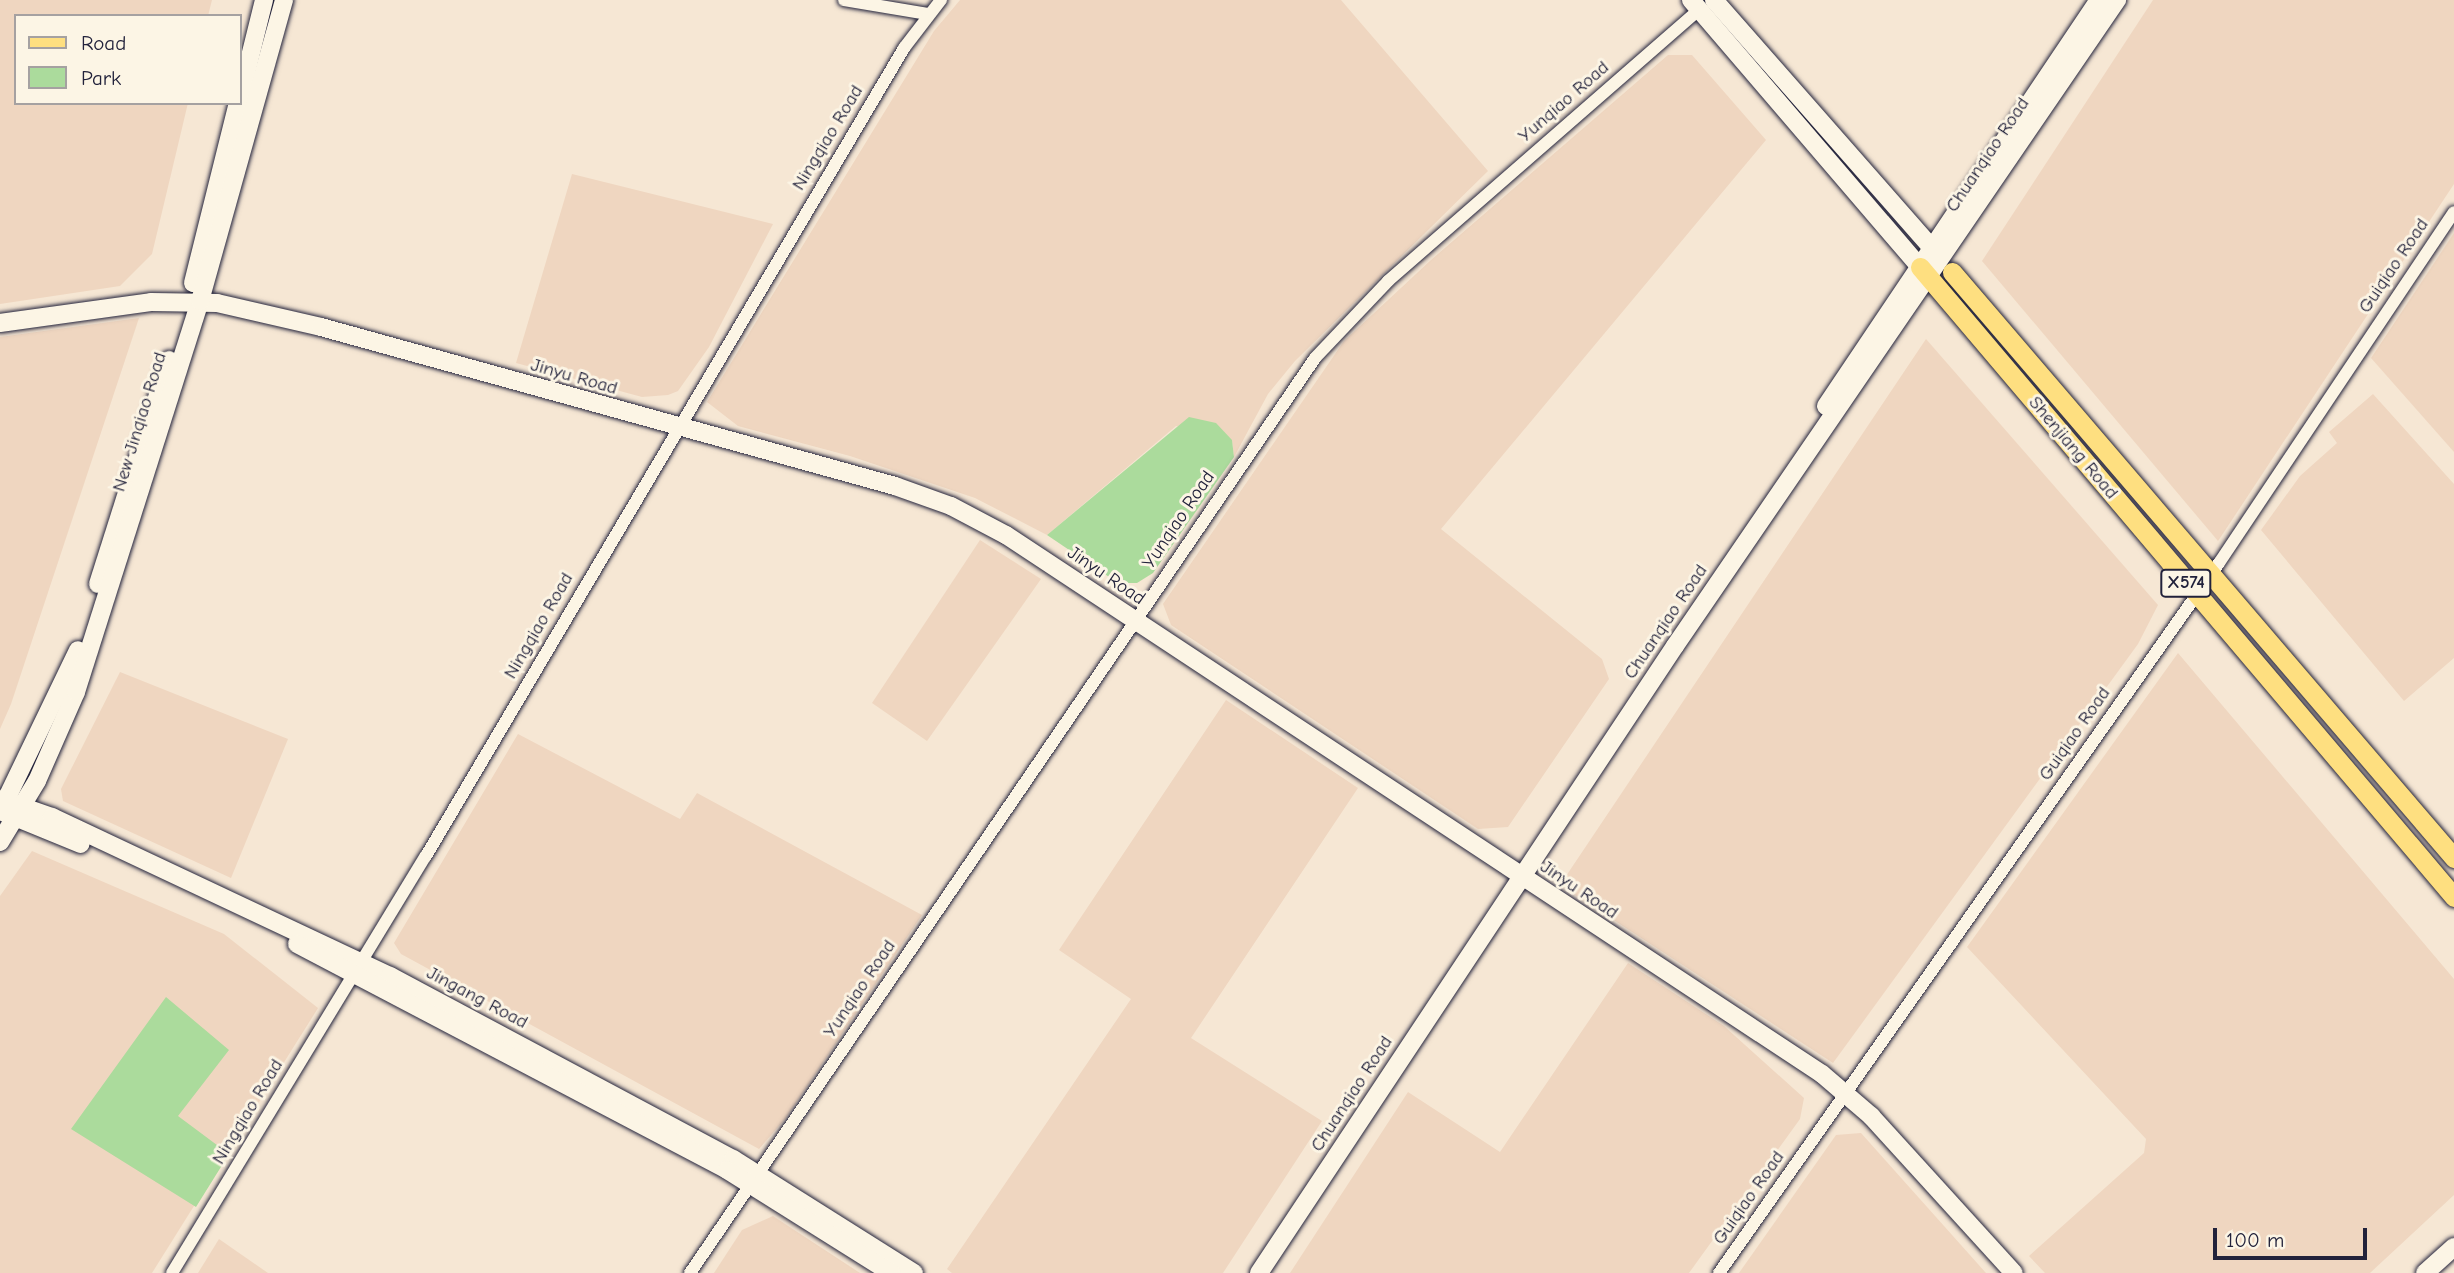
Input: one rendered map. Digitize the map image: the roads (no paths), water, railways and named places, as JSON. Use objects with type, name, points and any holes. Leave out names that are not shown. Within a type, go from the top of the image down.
[{"type":"main road","name":"Shenjiang Road","points":[[1943,260],[2454,858]]},
{"type":"main road","name":"Shenjiang Road","points":[[1924,273],[2454,897]]},
{"type":"street","points":[[242,89],[264,0]]},
{"type":"street","name":"New Jinqiao Road","points":[[0,842],[7,808],[73,665],[195,300],[284,0]]},
{"type":"street","points":[[844,0],[928,14]]},
{"type":"street","name":"Ningqiao Road","points":[[172,1273],[358,967],[677,428],[928,14],[941,0]]},
{"type":"street","name":"Chuanqiao Road","points":[[1943,260],[2099,0]]},
{"type":"street","name":"Chuanqiao Road","points":[[1246,1273],[1924,273],[1943,260],[2117,0]]},
{"type":"street","name":"Shenjiang Road","points":[[1701,3],[1943,260]]},
{"type":"street","name":"Shenjiang Road","points":[[1701,3],[1924,273]]},
{"type":"street","name":"Yunqiao Road","points":[[690,1273],[1294,386],[1354,314],[1701,3]]},
{"type":"street","name":"New Jinqiao Road","points":[[195,300],[238,105]]},
{"type":"street","name":"Guiqiao Road","points":[[1719,1273],[2212,574],[2454,212]]},
{"type":"street","name":"Jinyu Road","points":[[0,323],[195,300],[321,327],[677,428],[895,486],[951,506],[1006,535],[1846,1093],[2014,1273]]},
{"type":"street","name":"Jingang Road","points":[[7,808],[358,967],[755,1178],[914,1273]]},
{"type":"street","name":"Chuanqiao Road","points":[[1259,1273],[1516,873]]},
{"type":"street","name":"Jingang Road","points":[[755,1178],[891,1273]]},
{"type":"street","points":[[2425,1273],[2454,1247]]}]
